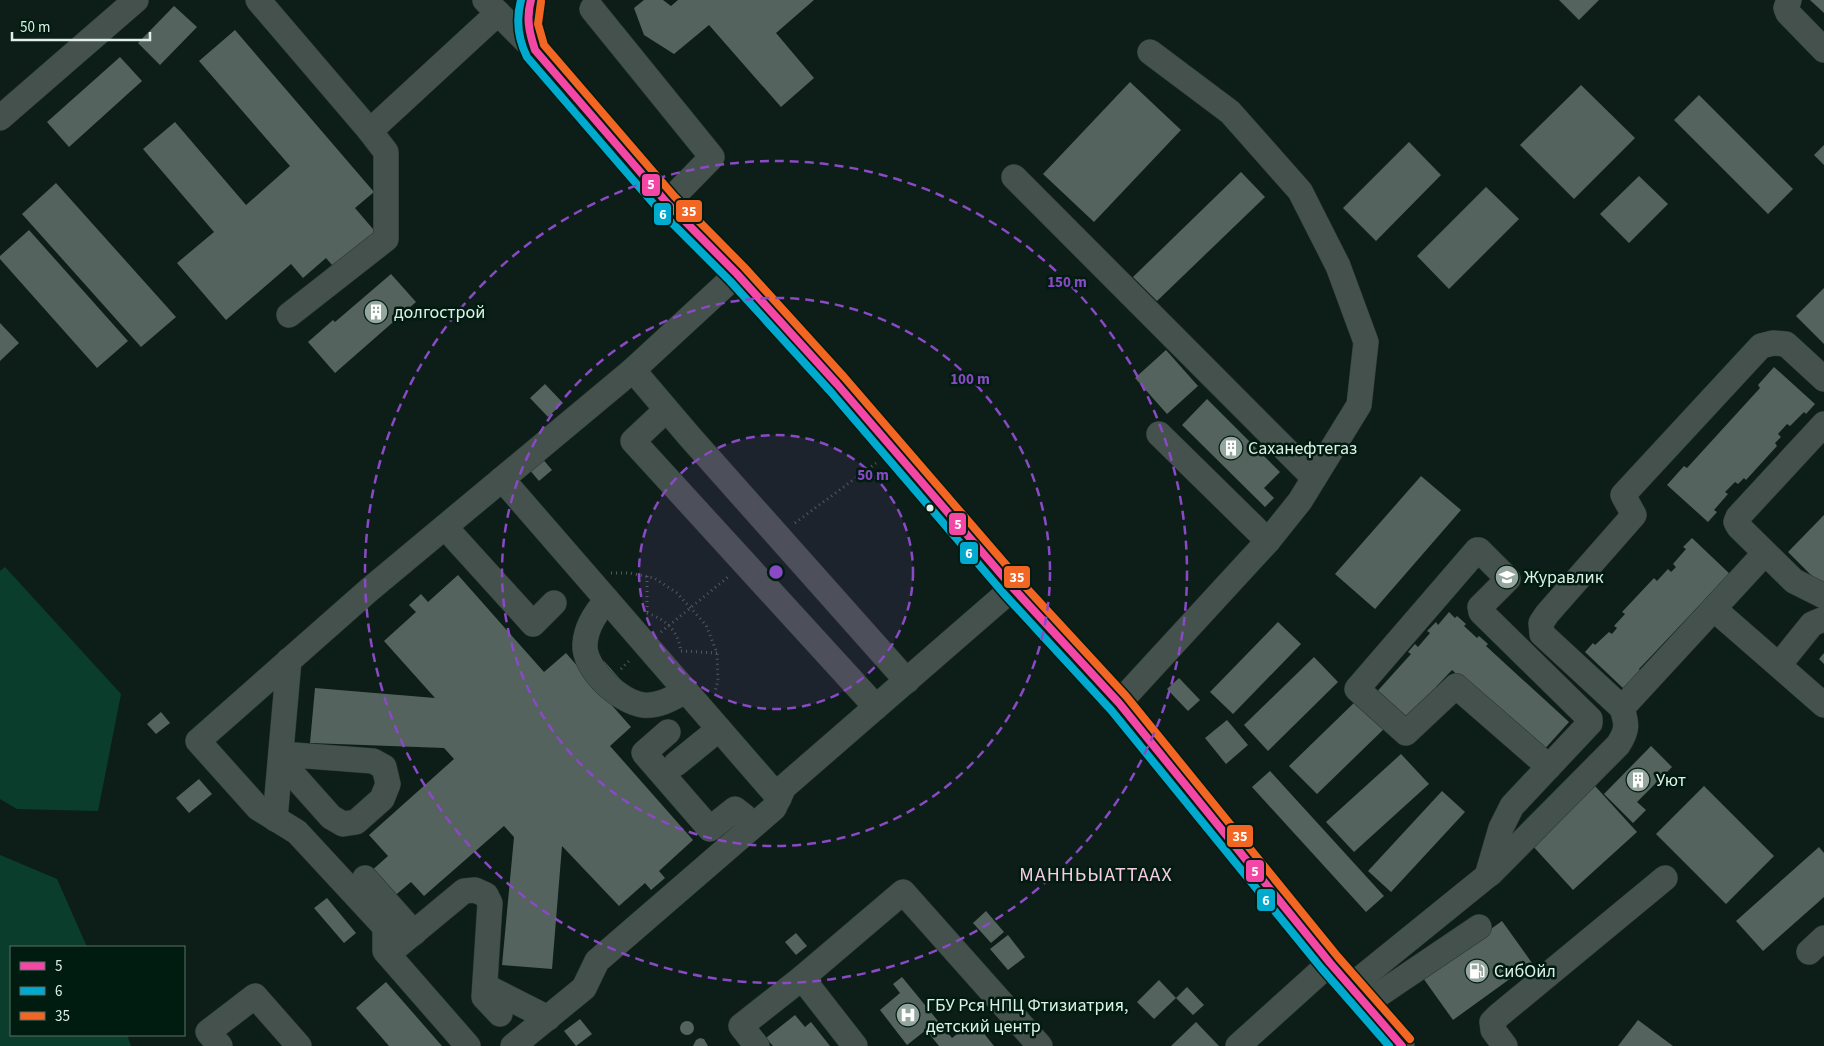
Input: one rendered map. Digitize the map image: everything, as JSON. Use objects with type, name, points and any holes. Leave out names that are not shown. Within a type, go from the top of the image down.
[{"type":"street","points":[[0,118],[136,0]]},
{"type":"street","points":[[258,0],[386,152],[386,239],[289,315]]},
{"type":"street","points":[[531,0],[527,14],[527,28],[534,50]]},
{"type":"street","points":[[1790,0],[1786,8],[1788,13],[1824,50]]},
{"type":"street","points":[[370,131],[492,6],[534,50],[667,203],[737,274],[837,384],[1014,588],[1119,703],[1330,964],[1402,1046]]},
{"type":"street","points":[[592,8],[712,157],[667,203]]},
{"type":"street","points":[[1119,703],[1268,541],[1300,501],[1360,404],[1366,342],[1338,266],[1300,190],[1230,112],[1150,52]]},
{"type":"street","points":[[1014,177],[1314,478]]},
{"type":"street","points":[[468,1046],[385,951],[385,926],[297,832],[258,808],[198,741],[369,590],[632,370],[737,274]]},
{"type":"street","points":[[1358,995],[1487,876],[1618,745],[1625,734],[1626,721],[1622,708],[1542,634],[1541,623],[1634,515],[1623,495],[1761,346],[1773,343],[1786,344],[1824,379]]},
{"type":"street","points":[[632,370],[907,681]]},
{"type":"street","points":[[666,410],[633,441],[876,706]]},
{"type":"street","points":[[1824,424],[1738,517],[1736,522],[1738,527],[1794,581],[1824,596]]},
{"type":"street","points":[[1158,434],[1268,541]]},
{"type":"street","points":[[502,479],[775,793],[774,808],[606,952],[597,961],[584,988],[513,1046]]},
{"type":"street","points":[[445,527],[533,624],[554,603]]},
{"type":"street","points":[[1487,876],[1501,828],[1512,806],[1549,768],[1590,724],[1590,721],[1482,612],[1480,607],[1508,579],[1477,550],[1357,689],[1406,733],[1456,686],[1549,768]]},
{"type":"street","points":[[1622,708],[1765,553]]},
{"type":"street","points":[[606,952],[605,938],[744,816],[784,787],[1014,588]]},
{"type":"street","points":[[607,600],[590,623],[584,645],[590,663],[610,688],[625,700],[644,705],[667,701],[686,691]]},
{"type":"street","points":[[1714,609],[1824,705]]},
{"type":"street","points":[[1779,665],[1812,624],[1824,619]]},
{"type":"street","points":[[276,819],[289,660]]},
{"type":"street","points":[[676,764],[712,720]]},
{"type":"street","points":[[668,732],[644,753],[710,829],[735,808],[744,816]]},
{"type":"street","points":[[365,878],[414,933]]},
{"type":"street","points":[[1505,1046],[1493,1030],[1492,1022],[1665,878]]},
{"type":"street","points":[[388,954],[464,891],[475,890],[486,894],[490,903],[484,997],[500,1014]]},
{"type":"street","points":[[757,1046],[741,1026],[802,978],[903,892],[1040,1046]]},
{"type":"street","points":[[1358,995],[1479,927]]},
{"type":"street","points":[[1238,1046],[1330,964]]},
{"type":"street","points":[[802,978],[856,1046]]},
{"type":"street","points":[[485,986],[548,1018]]},
{"type":"street","points":[[220,1046],[208,1032],[255,996],[299,1046]]},
{"type":"path","points":[[590,579],[605,573],[630,573],[647,576],[654,578],[677,593],[691,607],[706,625],[717,653],[718,680],[712,720]]},
{"type":"path","points":[[646,612],[647,576]]},
{"type":"path","points":[[640,613],[646,612],[661,618],[678,636],[681,651],[680,658]]},
{"type":"path","points":[[681,651],[717,653]]},
{"type":"green space","points":[[5,567],[121,694],[98,811],[17,809],[0,799],[0,571]]},
{"type":"green space","points":[[0,855],[57,879],[87,946],[10,946],[10,1036],[127,1036],[131,1046],[0,1046]]},
{"type":"building","points":[[644,0],[663,0],[671,6],[678,0],[814,0],[776,33],[814,78],[781,107],[709,25],[674,54],[644,35],[634,8]]},
{"type":"building","points":[[1559,0],[1599,0],[1579,20]]},
{"type":"building","points":[[1810,0],[1824,0],[1824,13]]},
{"type":"building","points":[[174,6],[197,27],[160,65],[138,43]]},
{"type":"building","points":[[235,30],[374,192],[355,208],[379,236],[338,272],[326,258],[303,278],[291,264],[226,320],[177,263],[214,232],[143,149],[175,122],[246,205],[290,166],[199,61]]},
{"type":"building","points":[[120,57],[142,81],[69,147],[47,122]]},
{"type":"building","points":[[1130,82],[1181,130],[1094,222],[1043,174]]},
{"type":"building","points":[[1581,85],[1635,138],[1574,199],[1520,145]]},
{"type":"building","points":[[1699,95],[1793,189],[1768,214],[1674,120]]},
{"type":"building","points":[[1409,142],[1441,175],[1376,241],[1343,208]]},
{"type":"building","points":[[1824,145],[1824,165],[1814,155]]},
{"type":"building","points":[[1241,172],[1265,197],[1157,301],[1133,277]]},
{"type":"building","points":[[1639,176],[1668,204],[1629,243],[1600,214]]},
{"type":"building","points":[[56,183],[176,317],[141,347],[22,214]]},
{"type":"building","points":[[1486,187],[1519,219],[1449,289],[1417,256]]},
{"type":"building","points":[[29,230],[128,341],[97,368],[0,259],[0,256]]},
{"type":"building","name":"долгострой","points":[[391,274],[416,302],[335,373],[308,342],[333,320],[335,322]]},
{"type":"building","points":[[1824,288],[1824,344],[1796,316]]},
{"type":"building","points":[[0,323],[19,343],[0,361]]},
{"type":"building","points":[[1166,350],[1198,386],[1167,414],[1135,378]]},
{"type":"building","points":[[1774,367],[1815,404],[1806,414],[1804,412],[1790,426],[1787,424],[1778,434],[1781,437],[1775,443],[1777,446],[1746,480],[1744,478],[1738,484],[1735,482],[1725,492],[1728,494],[1714,510],[1717,512],[1708,522],[1667,485],[1684,466],[1687,468],[1760,388],[1758,385]]},
{"type":"building","points":[[545,384],[563,403],[548,417],[530,398]]},
{"type":"building","name":"Саханефтегаз","points":[[1207,399],[1280,472],[1264,488],[1274,498],[1265,507],[1182,425]]},
{"type":"building","points":[[541,457],[552,470],[539,481],[528,468]]},
{"type":"building","points":[[1421,476],[1461,510],[1375,609],[1335,574]]},
{"type":"building","points":[[1824,515],[1824,588],[1788,552]]},
{"type":"building","points":[[1692,538],[1732,576],[1715,593],[1713,591],[1639,669],[1641,672],[1625,690],[1585,652],[1593,643],[1595,645],[1609,632],[1612,634],[1617,628],[1614,626],[1625,614],[1622,612],[1654,578],[1657,581],[1668,569],[1671,572],[1676,567],[1673,564],[1686,549],[1683,547]]},
{"type":"building","points":[[458,575],[544,672],[566,653],[586,676],[604,661],[627,687],[609,702],[631,727],[610,746],[693,840],[659,871],[665,878],[651,890],[645,883],[619,906],[562,846],[552,969],[502,965],[514,837],[504,826],[424,896],[411,882],[392,898],[369,873],[388,856],[369,835],[454,759],[444,748],[310,743],[315,688],[435,698],[384,641],[416,612],[409,605],[421,594],[428,602]]},
{"type":"building","points":[[1449,612],[1466,624],[1464,626],[1477,638],[1479,636],[1488,644],[1486,646],[1569,722],[1542,752],[1452,670],[1436,687],[1438,690],[1403,723],[1373,696],[1411,654],[1408,652],[1415,644],[1418,647],[1430,633],[1427,631],[1436,622],[1438,625]]},
{"type":"building","points":[[1278,622],[1301,644],[1233,714],[1210,692]]},
{"type":"building","points":[[1824,653],[1824,664],[1819,659]]},
{"type":"building","points":[[1314,657],[1338,682],[1268,751],[1244,725]]},
{"type":"building","points":[[1179,678],[1200,700],[1188,711],[1167,689]]},
{"type":"building","points":[[1359,698],[1387,726],[1317,794],[1289,766]]},
{"type":"building","points":[[161,712],[170,723],[156,734],[147,724]]},
{"type":"building","points":[[1227,720],[1248,745],[1226,764],[1205,738]]},
{"type":"building","name":"Уют","points":[[1651,746],[1672,767],[1637,802],[1646,810],[1633,823],[1604,794]]},
{"type":"building","points":[[1401,754],[1429,784],[1354,852],[1326,822]]},
{"type":"building","points":[[1270,771],[1384,896],[1366,912],[1252,787]]},
{"type":"building","points":[[199,779],[212,794],[189,813],[176,798]]},
{"type":"building","points":[[1595,786],[1637,832],[1573,890],[1531,844]]},
{"type":"building","points":[[1704,786],[1774,856],[1726,904],[1656,834]]},
{"type":"building","points":[[1442,791],[1465,812],[1391,892],[1368,871]]},
{"type":"building","points":[[1819,847],[1824,853],[1824,897],[1763,951],[1736,921]]},
{"type":"building","points":[[327,898],[356,933],[344,943],[314,908]]},
{"type":"building","points":[[986,911],[1004,932],[991,943],[973,923]]},
{"type":"building","name":"СибОйл","points":[[1502,921],[1532,963],[1453,1020],[1423,978]]},
{"type":"building","points":[[796,933],[807,946],[796,955],[785,942]]},
{"type":"building","points":[[1008,935],[1025,957],[1008,970],[990,949]]},
{"type":"building","name":"ГБУ Рся НПЦ Фтизиатрия, детский центр","points":[[902,977],[952,1038],[974,1021],[994,1046],[939,1046],[926,1030],[907,1045],[880,1010],[900,993],[893,984]]},
{"type":"building","points":[[1159,980],[1176,998],[1154,1019],[1137,1002]]},
{"type":"building","points":[[386,982],[442,1046],[389,1046],[356,1008]]},
{"type":"building","points":[[1187,987],[1204,1005],[1193,1015],[1176,998]]},
{"type":"building","points":[[795,1015],[805,1027],[811,1022],[830,1046],[773,1046],[766,1038]]},
{"type":"building","points":[[580,1019],[592,1034],[576,1046],[564,1031]]},
{"type":"building","points":[[1638,1020],[1673,1046],[1618,1046]]},
{"type":"building","points":[[684,1021],[690,1021],[694,1028],[690,1035],[684,1035],[680,1031],[680,1025]]},
{"type":"building","points":[[1196,1022],[1219,1046],[1171,1046]]},
{"type":"building","points":[[704,1039],[708,1046],[693,1046],[696,1040]]},
{"type":"transit line","name":"6","points":[[521,0],[519,29],[527,57],[659,210],[730,281],[830,391],[1005,595],[1111,710],[1322,969],[1389,1046]]},
{"type":"transit line","name":"5","points":[[531,0],[529,25],[535,50],[667,203],[737,274],[837,384],[1013,588],[1119,703],[1330,963],[1402,1046]]},
{"type":"transit line","name":"35","points":[[541,2],[538,24],[544,45],[674,196],[744,267],[844,377],[1020,581],[1126,696],[1338,957],[1410,1039]]},
{"type":"place","name":"долгострой","points":[[376,312]]},
{"type":"place","name":"Саханефтегаз","points":[[1231,448]]},
{"type":"place","name":"Журавлик","points":[[1507,577]]},
{"type":"place","name":"Уют","points":[[1638,780]]},
{"type":"place","name":"СибОйл","points":[[1477,971]]},
{"type":"place","name":"ГБУ Рся НПЦ Фтизиатрия, детский центр","points":[[908,1015]]},
{"type":"district","name":"МАННЬЫАТТААХ","points":[[1096,874]]}]
